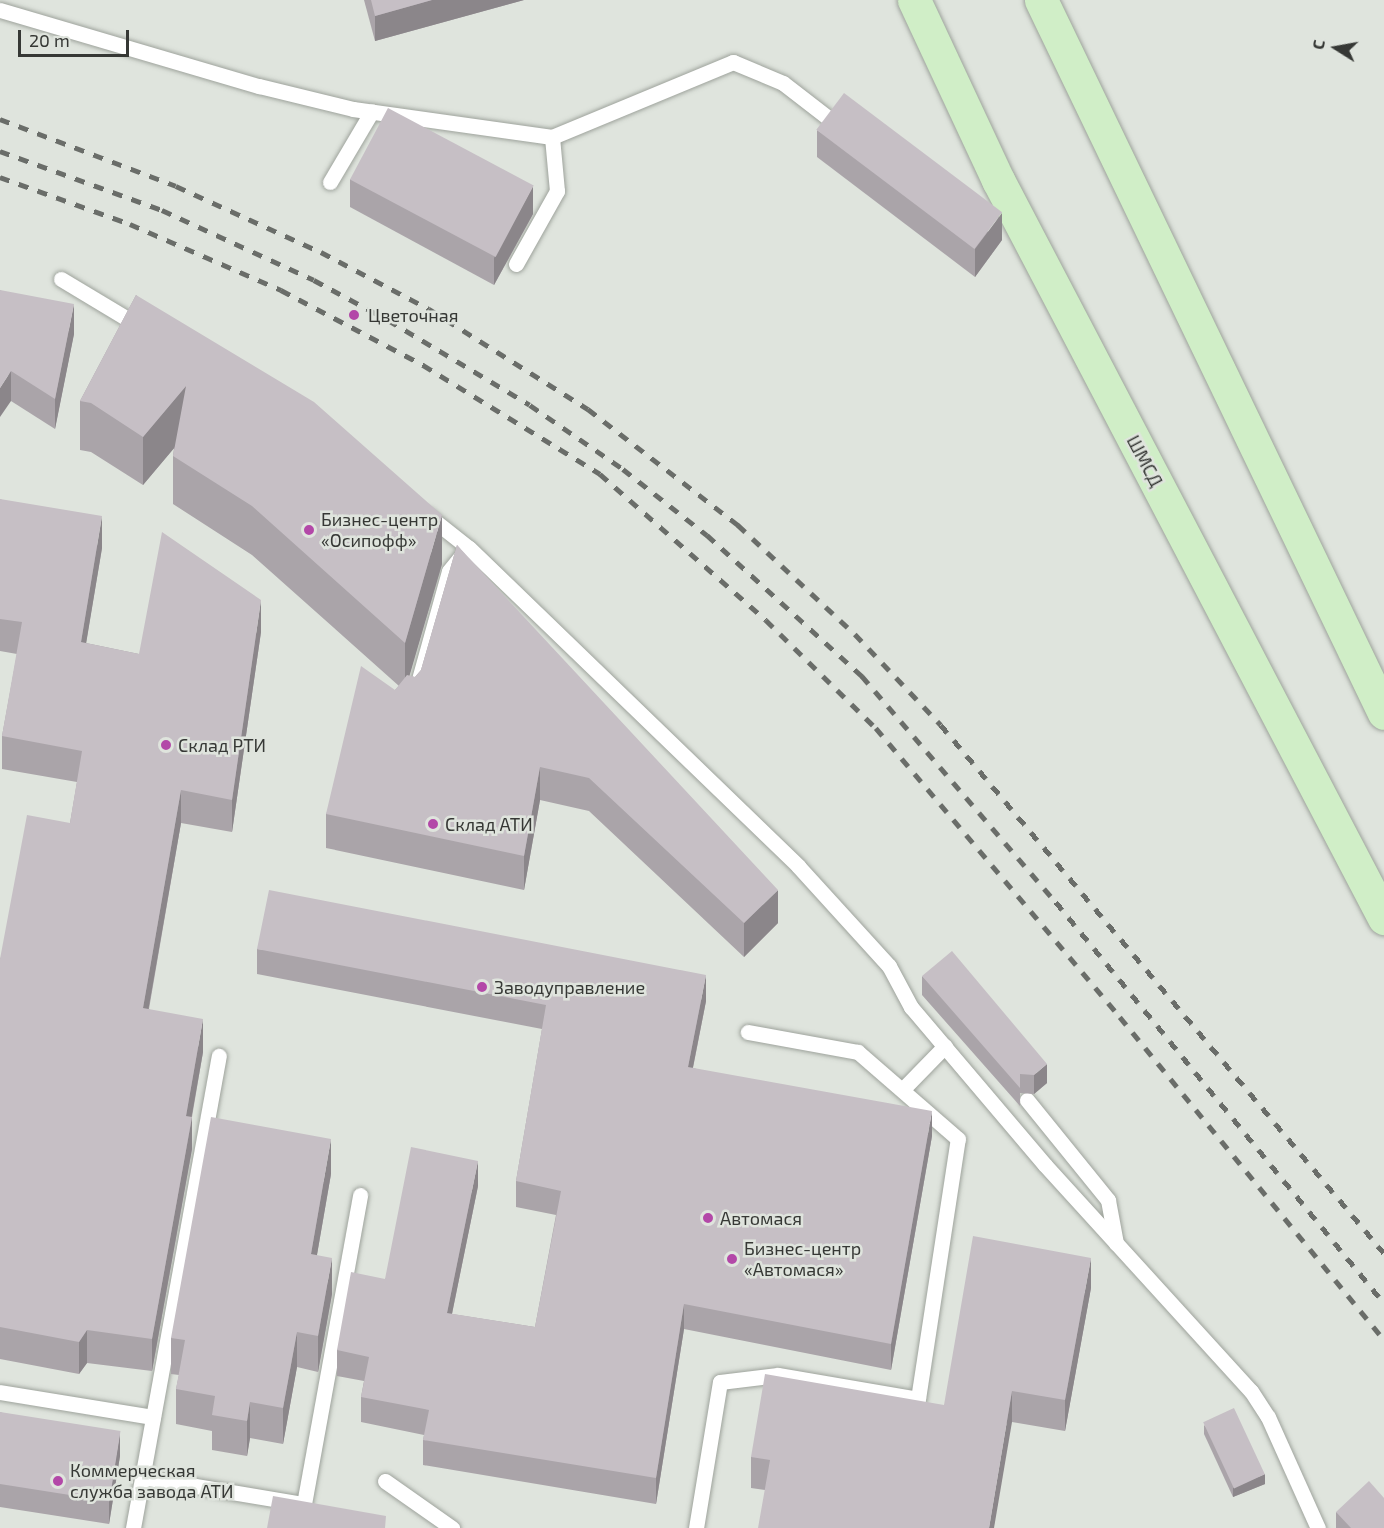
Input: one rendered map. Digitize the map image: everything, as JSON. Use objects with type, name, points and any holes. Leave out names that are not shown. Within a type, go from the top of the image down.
[{"type":"main road","name":"ШМСД","points":[[914,0],[998,180],[1384,918]]},
{"type":"main road","points":[[1041,0],[1384,714]]},
{"type":"lane","points":[[0,10],[259,86],[372,111],[552,137],[734,62],[783,83],[827,117]]},
{"type":"lane","points":[[330,182],[372,111]]},
{"type":"lane","points":[[516,264],[557,191],[552,137]]},
{"type":"lane","points":[[61,279],[158,337]]},
{"type":"lane","points":[[415,505],[469,548],[798,866],[889,966],[911,1007],[1116,1243],[1251,1391],[1268,1417],[1318,1528]]},
{"type":"lane","points":[[412,701],[449,571],[469,548]]},
{"type":"lane","points":[[696,1528],[720,1382],[778,1375],[918,1399],[958,1139],[858,1052],[748,1032]]},
{"type":"lane","points":[[903,1089],[945,1046]]},
{"type":"lane","points":[[133,1528],[219,1056]]},
{"type":"lane","points":[[1027,1100],[1108,1200],[1116,1243]]},
{"type":"lane","points":[[142,1477],[304,1504],[360,1195]]},
{"type":"lane","points":[[0,1392],[153,1417]]},
{"type":"lane","points":[[386,1481],[452,1528]]},
{"type":"building","points":[[371,0],[432,0],[375,16]]},
{"type":"building","points":[[844,93],[1002,212],[974,249],[816,130]]},
{"type":"building","name":"Цветочная","points":[[388,108],[534,185],[496,257],[350,180]]},
{"type":"building","points":[[0,290],[74,304],[55,399],[11,371],[0,388]]},
{"type":"building","points":[[136,295],[314,402],[442,515],[405,643],[252,506],[173,456],[186,386],[143,437],[91,403],[80,401]]},
{"type":"building","points":[[0,499],[102,516],[81,642],[139,654],[162,532],[261,600],[232,800],[181,790],[143,1008],[203,1019],[186,1116],[192,1117],[152,1339],[87,1330],[79,1342],[0,1327],[0,959],[27,815],[70,823],[82,751],[2,736],[22,622],[0,619]]},
{"type":"building","points":[[457,545],[778,890],[744,923],[589,778],[540,767],[524,856],[326,814],[361,666],[395,690],[407,675],[415,677],[421,670]]},
{"type":"building","points":[[269,890],[706,975],[688,1067],[932,1111],[891,1344],[684,1304],[656,1478],[423,1440],[429,1410],[361,1397],[369,1357],[337,1350],[351,1272],[385,1279],[411,1147],[478,1161],[447,1313],[535,1327],[561,1191],[516,1181],[546,1005],[257,949]]},
{"type":"building","points":[[952,951],[1047,1064],[1034,1075],[1020,1074],[1020,1088],[922,976]]},
{"type":"building","points":[[211,1117],[331,1139],[311,1254],[332,1258],[318,1336],[297,1332],[283,1408],[250,1402],[247,1421],[212,1415],[215,1396],[176,1389],[185,1340],[171,1338]]},
{"type":"building","points":[[973,1236],[1091,1258],[1065,1400],[1012,1391],[989,1528],[758,1528],[770,1460],[751,1457],[765,1374],[944,1405]]},
{"type":"building","points":[[1234,1408],[1265,1474],[1234,1489],[1203,1422]]},
{"type":"building","name":"Коммерческая служба завода АТИ","points":[[0,1412],[120,1431],[109,1501],[0,1484]]},
{"type":"building","points":[[1369,1481],[1384,1498],[1384,1528],[1351,1528],[1336,1512]]},
{"type":"building","points":[[273,1496],[386,1516],[385,1528],[267,1528]]},
{"type":"railway","points":[[0,119],[176,186],[321,252],[429,309],[588,409],[738,525],[855,634],[941,725],[1384,1253]]},
{"type":"railway","points":[[0,151],[162,210],[314,280],[388,320],[530,405],[623,469],[707,535],[862,676],[1056,902],[1384,1303]]},
{"type":"railway","points":[[0,177],[130,224],[281,290],[423,365],[600,474],[766,620],[876,728],[1120,1017],[1384,1340]]},
{"type":"place","name":"Цветочная","points":[[354,315]]},
{"type":"place","name":"Бизнес-центр «Осипофф»","points":[[309,530]]},
{"type":"place","name":"Склад РТИ","points":[[166,745]]},
{"type":"place","name":"Склад АТИ","points":[[433,824]]},
{"type":"place","name":"Заводуправление","points":[[482,987]]},
{"type":"place","name":"Автомася","points":[[708,1218]]},
{"type":"place","name":"Бизнес-центр «Автомася»","points":[[732,1259]]},
{"type":"place","name":"Коммерческая служба завода АТИ","points":[[58,1481]]}]
